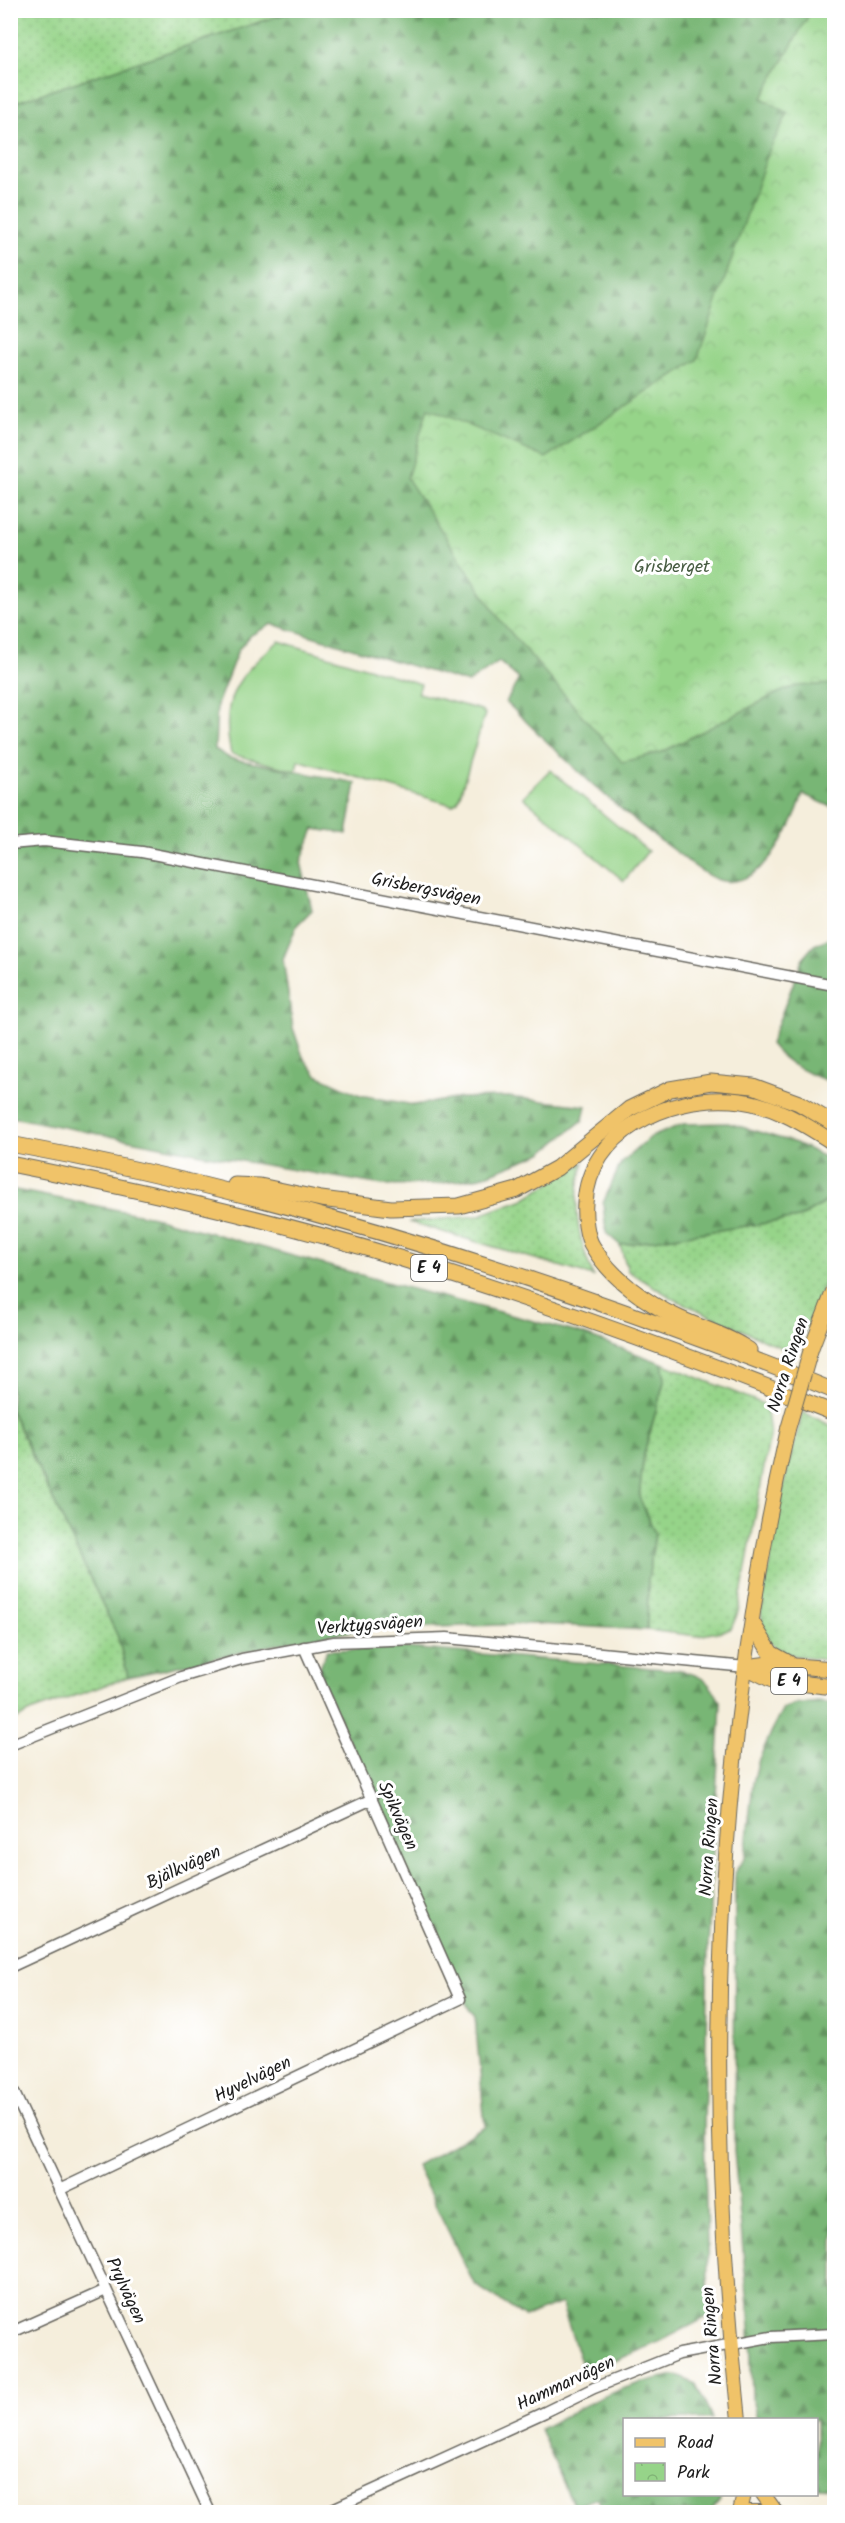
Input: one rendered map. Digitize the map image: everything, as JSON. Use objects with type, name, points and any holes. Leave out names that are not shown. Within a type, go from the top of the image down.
[{"type":"highway","name":"E 4","points":[[190,1181],[260,1186],[321,1199],[391,1208],[459,1206],[517,1190],[557,1168],[629,1109],[670,1089],[711,1082],[753,1086],[800,1103],[834,1124]]},
{"type":"highway","name":"E 4","points":[[769,1363],[734,1340],[678,1318],[622,1283],[591,1246],[584,1212],[585,1187],[593,1166],[617,1137],[657,1110],[680,1103],[730,1100],[754,1102],[789,1115],[834,1143]]},
{"type":"highway","name":"E 4","points":[[10,1144],[123,1166],[246,1194],[398,1236],[529,1278],[769,1363],[834,1392]]},
{"type":"highway","name":"E 4","points":[[10,1164],[163,1196],[397,1257],[676,1352],[831,1413]]},
{"type":"highway","name":"E 4","points":[[753,1624],[771,1653],[791,1666]]},
{"type":"highway","name":"E 4","points":[[746,1667],[770,1664],[834,1670]]},
{"type":"highway","name":"E 4","points":[[746,1667],[772,1680],[834,1686]]},
{"type":"main road","name":"Norra Ringen","points":[[739,2418],[722,2216],[718,2068],[720,1971],[738,1726],[753,1624],[788,1429],[811,1349],[834,1289]]},
{"type":"main road","points":[[740,2512],[744,2496]]},
{"type":"main road","points":[[764,2496],[776,2512]]},
{"type":"main road","points":[[750,2512],[772,2512]]},
{"type":"street","name":"Grisbergsvägen","points":[[10,844],[44,841],[142,852],[834,985]]},
{"type":"street","name":"Verktygsvägen","points":[[10,1744],[181,1677],[242,1659],[334,1642],[447,1638],[746,1667]]},
{"type":"street","name":"Spikvägen","points":[[304,1647],[460,1999]]},
{"type":"street","name":"Bjälkvägen","points":[[10,1967],[372,1799]]},
{"type":"street","name":"Hyvelvägen","points":[[59,2190],[460,1999]]},
{"type":"street","name":"Prylvägen","points":[[10,2084],[210,2512]]},
{"type":"street","points":[[10,2333],[106,2290]]},
{"type":"street","name":"Hammarvägen","points":[[326,2512],[594,2388],[679,2354],[771,2337],[834,2334]]},
{"type":"green space","points":[[11,10],[293,10],[293,11],[11,104]]},
{"type":"green space","points":[[293,11],[834,11],[834,808],[803,794],[784,837],[764,864],[752,874],[738,880],[723,881],[700,870],[634,820],[590,782],[506,702],[519,679],[499,662],[468,683],[272,624],[251,635],[238,650],[217,705],[215,749],[229,758],[356,783],[347,834],[314,829],[301,862],[312,910],[297,925],[283,959],[293,1028],[303,1057],[317,1075],[360,1095],[414,1105],[461,1098],[508,1097],[586,1106],[583,1120],[542,1153],[481,1177],[437,1184],[382,1185],[212,1156],[11,1117],[10,104]]},
{"type":"green space","name":"Grisberget","points":[[811,11],[834,11],[834,684],[796,686],[662,752],[622,762],[500,620],[407,478],[428,408],[546,458],[697,360],[768,153],[788,113],[762,98]]},
{"type":"green space","points":[[279,641],[421,684],[418,693],[481,710],[485,714],[458,801],[452,805],[298,760],[296,771],[231,754],[228,718],[235,690],[242,677]]},
{"type":"green space","points":[[550,770],[648,851],[624,881],[523,797]]},
{"type":"green space","points":[[834,936],[834,1083],[799,1068],[783,1058],[770,1044],[803,958],[814,945]]},
{"type":"green space","points":[[728,1123],[796,1143],[831,1160],[834,1163],[834,1197],[799,1218],[620,1245],[606,1233],[603,1203],[621,1163],[649,1138],[683,1124]]},
{"type":"green space","points":[[584,1162],[578,1192],[578,1220],[583,1247],[593,1276],[409,1222],[477,1216],[524,1199]]},
{"type":"green space","points":[[10,1189],[154,1217],[579,1333],[662,1363],[665,1378],[644,1454],[639,1497],[655,1533],[648,1580],[647,1630],[537,1624],[367,1629],[297,1640],[128,1677],[118,1637],[11,1410]]},
{"type":"green space","points":[[834,1197],[834,1260],[795,1354],[674,1299],[628,1271],[620,1245],[799,1218]]},
{"type":"green space","points":[[662,1363],[766,1405],[770,1434],[738,1612],[731,1629],[698,1636],[647,1630],[648,1580],[655,1533],[639,1497],[644,1454],[665,1378]]},
{"type":"green space","points":[[10,1409],[118,1637],[128,1677],[33,1711],[11,1722]]},
{"type":"green space","points":[[803,1412],[834,1427],[834,1661],[786,1653],[770,1643],[762,1624],[761,1612],[786,1474]]},
{"type":"green space","points":[[406,1648],[677,1670],[693,1674],[704,1680],[713,1689],[721,1703],[708,1947],[704,2130],[709,2316],[661,2341],[585,2374],[561,2303],[525,2317],[474,2284],[416,2165],[485,2127],[475,2017],[469,2009],[318,1672],[327,1650]]},
{"type":"green space","points":[[818,1702],[834,1704],[834,2488],[818,2487],[818,2418],[757,2418],[752,2399],[750,2328],[734,2151],[735,1872],[745,1857],[753,1783],[759,1759],[783,1709],[793,1705]]},
{"type":"green space","points":[[676,2375],[696,2384],[712,2418],[623,2418],[623,2496],[720,2496],[720,2500],[710,2512],[605,2512],[597,2498],[574,2507],[540,2429],[589,2403],[658,2378]]}]
